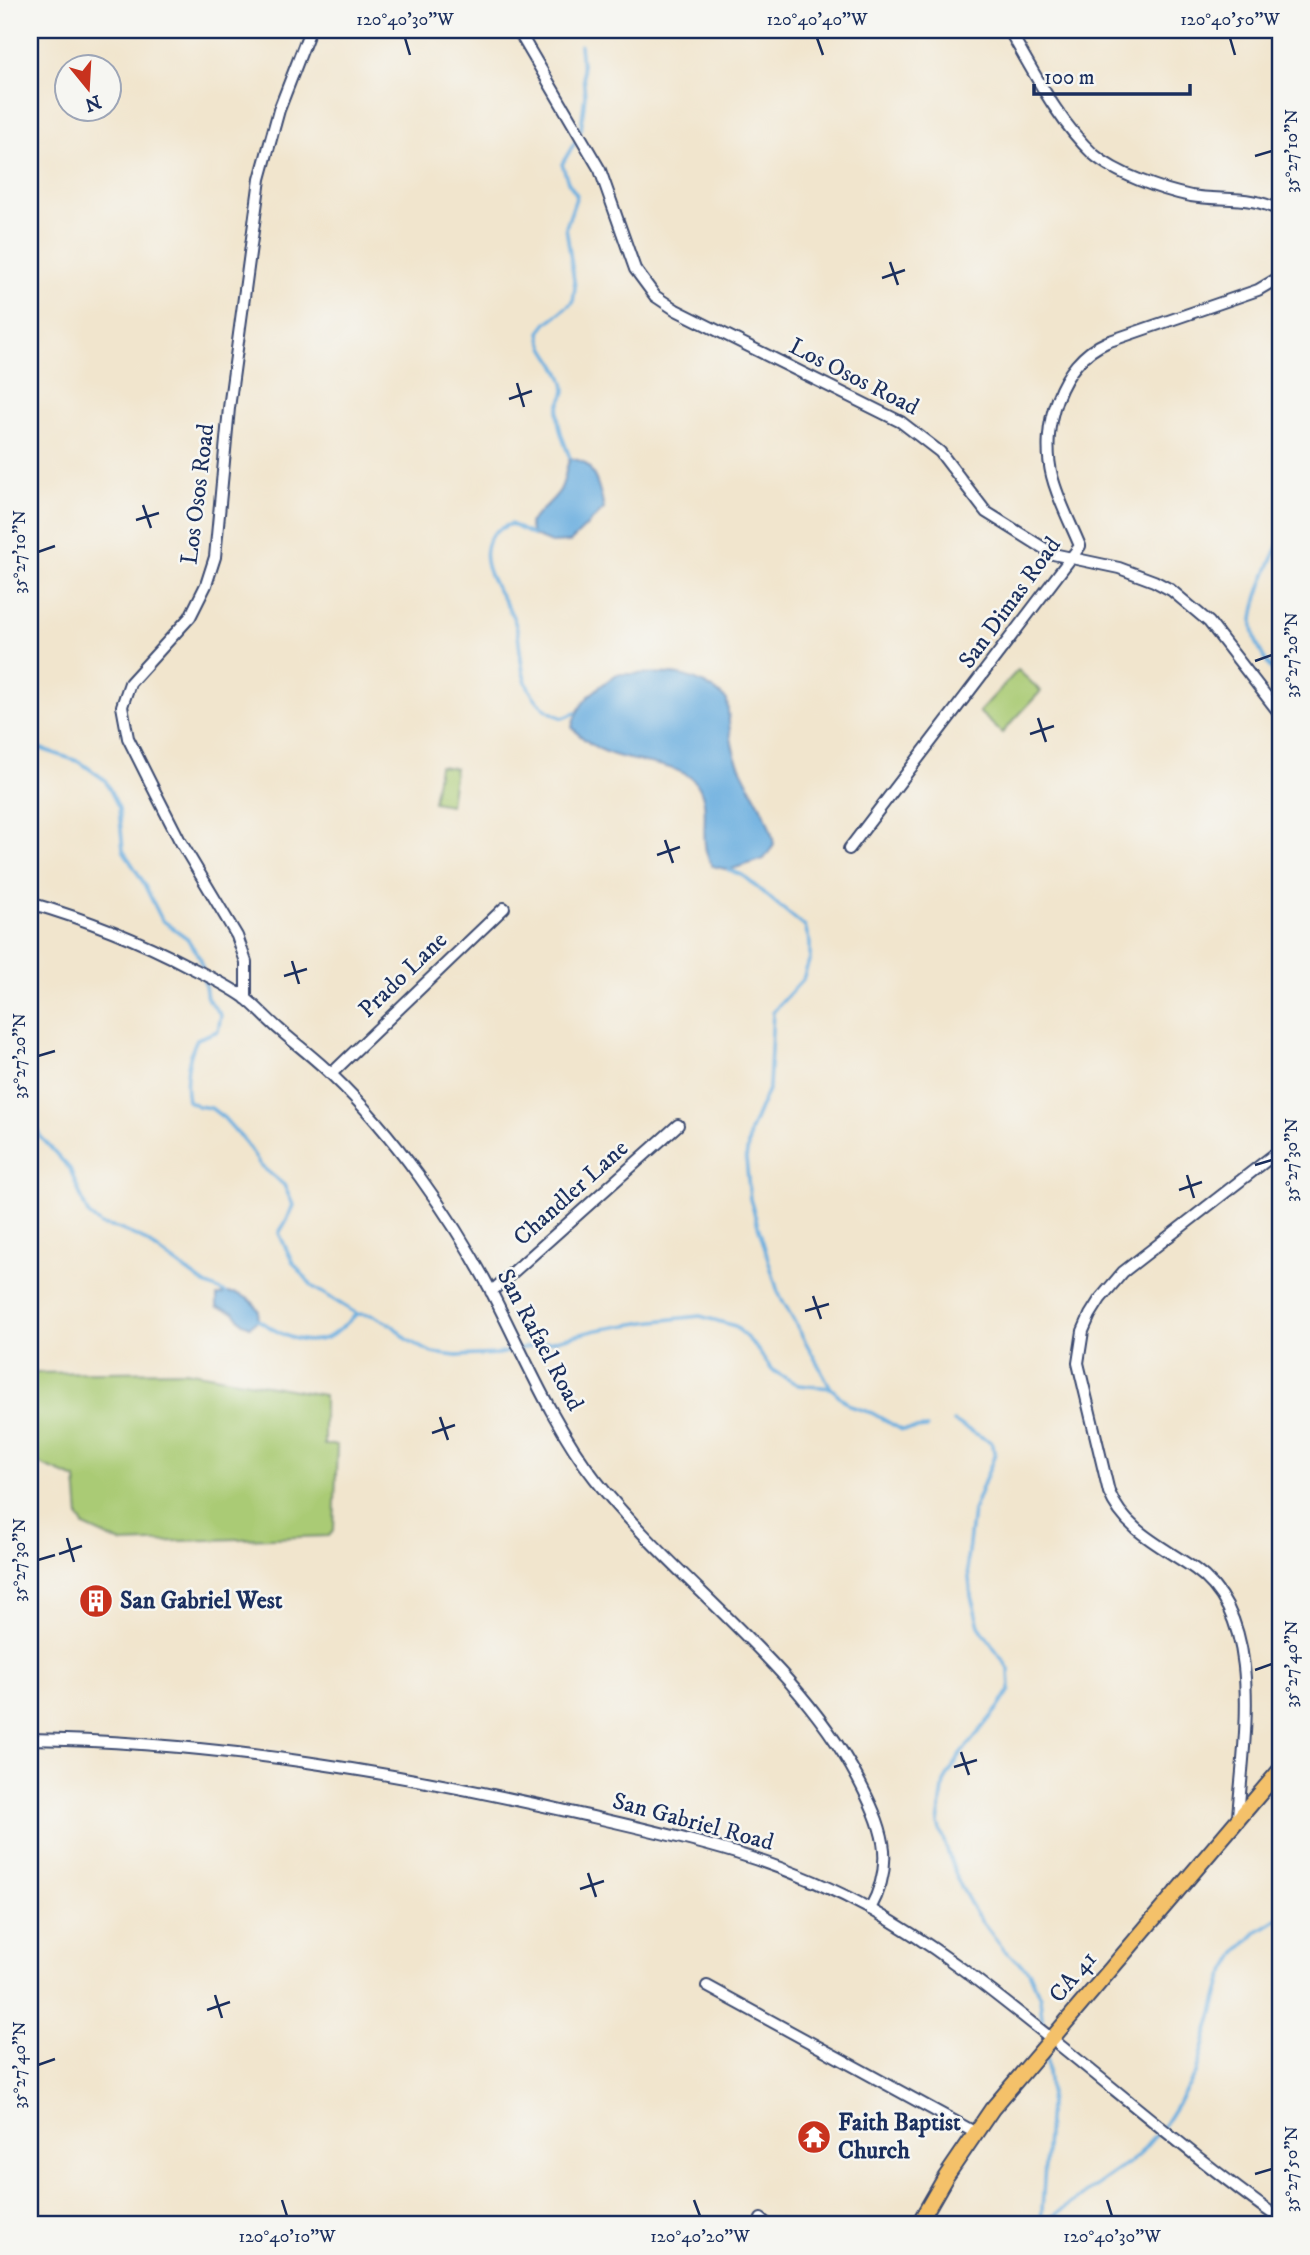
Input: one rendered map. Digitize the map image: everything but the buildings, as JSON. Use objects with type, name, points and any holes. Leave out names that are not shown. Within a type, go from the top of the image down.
[{"type":"main road","name":"CA 41","points":[[918,2225],[945,2178],[992,2109],[1280,1770]]},
{"type":"street","name":"Los Osos Road","points":[[246,999],[246,962],[237,936],[179,839],[146,774],[128,738],[122,706],[130,683],[182,627],[196,606],[210,575],[215,557],[229,408],[260,179],[279,110],[310,30]]},
{"type":"street","name":"Los Osos Road","points":[[518,30],[600,170],[635,269],[655,296],[676,310],[901,422],[925,438],[940,453],[986,512],[1053,554],[1145,577],[1184,599],[1222,637],[1280,714]]},
{"type":"street","points":[[1009,30],[1059,114],[1095,156],[1158,187],[1191,195],[1267,204],[1280,211]]},
{"type":"street","name":"San Dimas Road","points":[[849,849],[1080,546],[1053,479],[1049,446],[1054,409],[1073,369],[1096,346],[1258,290],[1280,277]]},
{"type":"street","name":"San Rafael Road","points":[[30,903],[137,942],[177,960],[246,999],[331,1074],[367,1112],[448,1218],[491,1292],[563,1429],[594,1477],[626,1516],[785,1678],[830,1733],[870,1804],[885,1847],[882,1882],[870,1909]]},
{"type":"street","name":"Prado Lane","points":[[331,1074],[503,908]]},
{"type":"street","name":"Chandler Lane","points":[[491,1292],[678,1125]]},
{"type":"street","points":[[1238,1817],[1247,1694],[1244,1662],[1236,1631],[1221,1599],[1206,1578],[1135,1530],[1115,1508],[1078,1363],[1083,1331],[1090,1315],[1109,1287],[1159,1242],[1280,1150]]},
{"type":"street","name":"San Gabriel Road","points":[[30,1739],[130,1743],[369,1770],[450,1785],[716,1845],[807,1878],[870,1909],[926,1943],[981,1983],[1280,2219]]},
{"type":"street","points":[[707,1986],[976,2133]]},
{"type":"green space","points":[[1018,670],[1041,691],[1002,733],[979,712]]},
{"type":"green space","points":[[439,766],[455,768],[450,805],[433,802]]},
{"type":"green space","points":[[185,1371],[324,1395],[324,1445],[337,1445],[334,1530],[329,1536],[121,1543],[84,1526],[79,1517],[76,1479],[30,1460],[30,1373]]},
{"type":"water","points":[[570,458],[583,462],[590,469],[598,485],[604,509],[570,542],[551,543],[532,535],[529,523],[560,490]]},
{"type":"water","points":[[617,674],[689,677],[714,689],[727,700],[735,755],[767,821],[774,845],[764,859],[729,870],[712,866],[706,853],[704,803],[699,787],[693,779],[660,765],[605,752],[580,736],[572,727],[583,703]]},
{"type":"water","points":[[226,1293],[241,1295],[253,1302],[259,1310],[258,1320],[250,1326],[243,1323],[234,1312],[217,1307],[217,1296]]},
{"type":"waterway","points":[[580,45],[585,95],[581,130]]},
{"type":"waterway","points":[[570,458],[558,417],[565,386],[543,345],[540,332],[573,302],[575,287],[566,227],[577,195],[568,182],[562,164],[578,137]]},
{"type":"waterway","points":[[532,535],[511,524],[498,530],[487,544],[487,566],[515,622],[522,669],[531,693],[542,706],[557,716],[563,718],[575,713]]},
{"type":"waterway","points":[[1280,543],[1258,596],[1253,618],[1259,649],[1280,681]]},
{"type":"waterway","points":[[30,729],[39,748],[80,762],[105,780],[119,808],[123,850],[162,920],[187,938],[201,960],[207,998],[221,1015],[218,1031],[197,1039],[194,1046],[187,1077],[188,1101],[211,1108],[224,1118],[246,1143],[261,1166],[284,1185],[293,1205],[279,1233],[292,1261],[313,1287],[357,1314],[372,1315],[392,1325],[408,1340],[432,1353],[456,1356],[499,1354],[597,1330],[700,1316],[735,1326],[754,1345],[772,1370],[798,1385],[831,1388]]},
{"type":"waterway","points":[[729,870],[742,875],[805,927],[810,943],[810,958],[803,979],[773,1012],[769,1087],[750,1132],[746,1159],[750,1199],[778,1292],[831,1388],[850,1406],[872,1413],[902,1430],[927,1428]]},
{"type":"waterway","points":[[30,1111],[40,1136],[70,1169],[88,1214],[101,1225],[141,1238],[205,1284],[226,1293]]},
{"type":"waterway","points":[[258,1320],[290,1337],[308,1341],[334,1334],[357,1314]]},
{"type":"waterway","points":[[954,1422],[991,1442],[995,1454],[973,1511],[967,1560],[971,1596],[979,1626],[1009,1669],[1010,1690],[960,1755],[944,1782],[938,1824],[958,1881],[975,1912],[1004,1950],[1029,1971],[1040,1997],[1043,2028]]},
{"type":"waterway","points":[[1041,2225],[1137,2157],[1165,2124],[1196,2074],[1223,1977],[1238,1951],[1258,1931],[1280,1917]]},
{"type":"waterway","points":[[1041,2225],[1050,2090],[1046,2053]]},
{"type":"place","name":"San Gabriel West","points":[[96,1601]]},
{"type":"place","name":"Faith Baptist Church","points":[[814,2137]]}]
